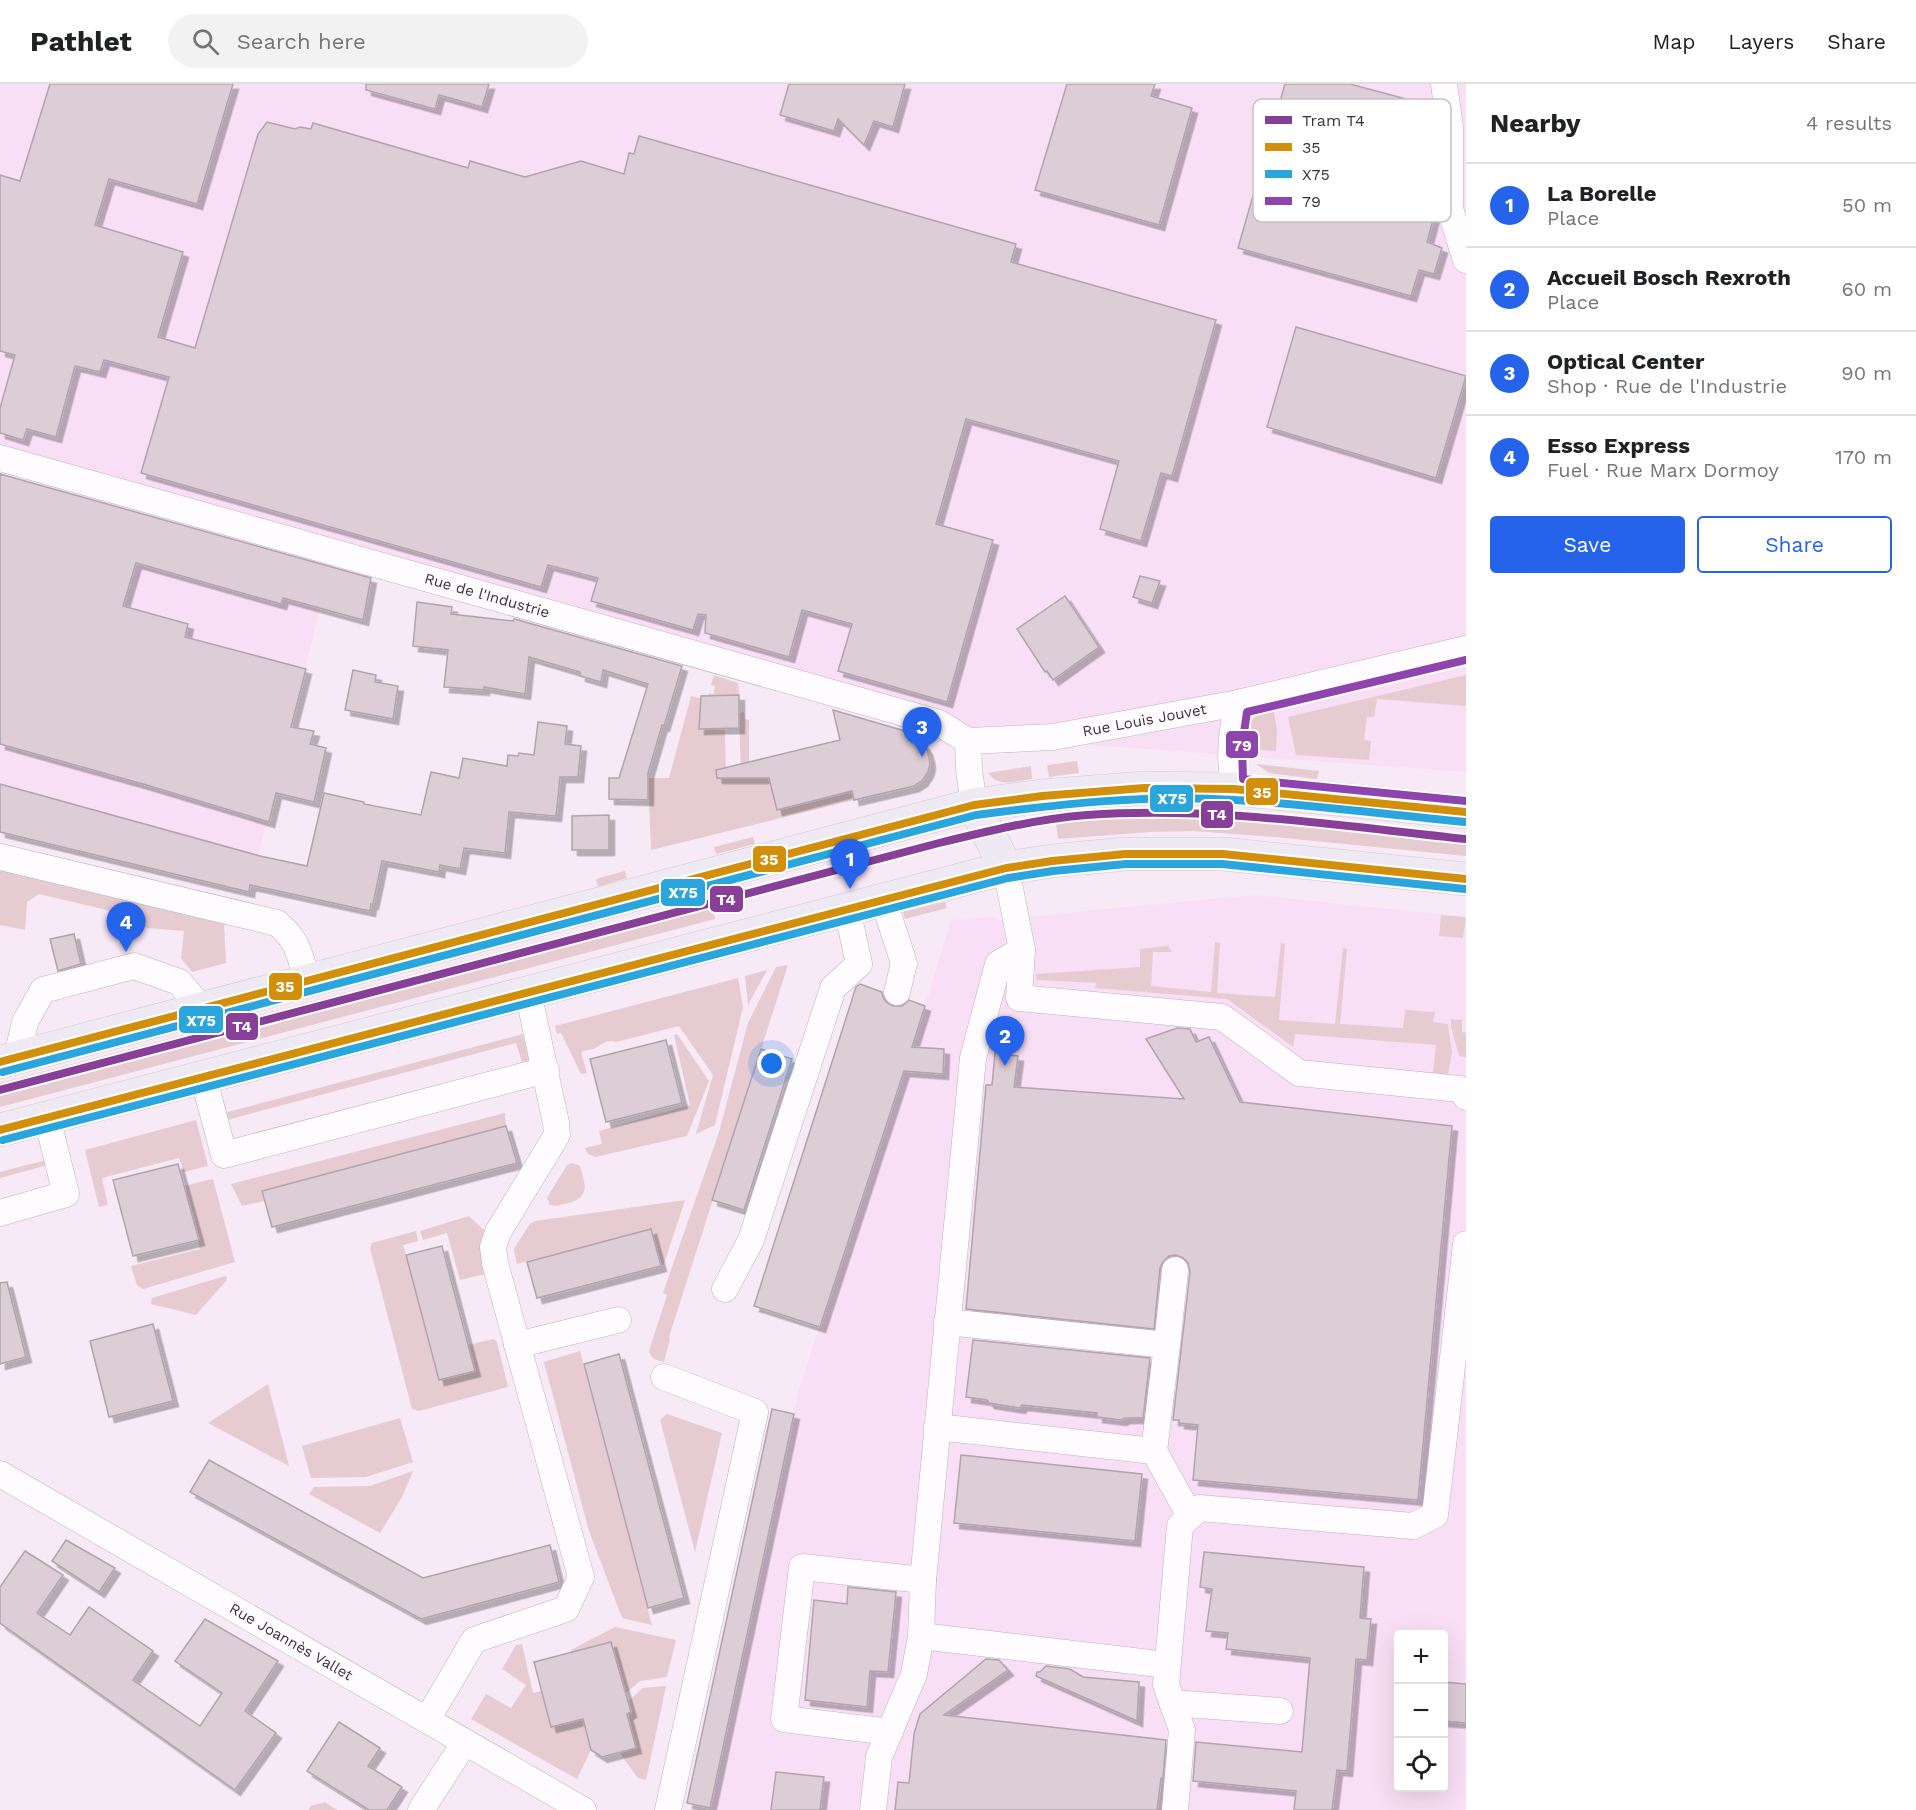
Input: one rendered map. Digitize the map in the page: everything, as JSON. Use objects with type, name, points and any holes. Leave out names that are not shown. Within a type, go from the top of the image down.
[{"type":"main road","points":[[8,1059],[974,805],[1042,796],[1144,788],[1234,789],[1466,812]]},
{"type":"main road","points":[[974,805],[1006,868]]},
{"type":"main road","points":[[0,1130],[1006,868],[1125,854],[1223,854],[1466,879]]},
{"type":"street","points":[[1444,84],[1446,99]]},
{"type":"street","points":[[1451,212],[1466,260]]},
{"type":"street","name":"Rue de l'Industrie","points":[[0,458],[939,723],[968,741]]},
{"type":"street","name":"Rue Louis Jouvet","points":[[968,741],[1053,737],[1238,703],[1466,649]]},
{"type":"street","points":[[1234,789],[1231,767],[1232,729],[1238,703]]},
{"type":"street","points":[[968,741],[970,785],[974,805]]},
{"type":"street","points":[[0,857],[277,923],[289,933],[299,950],[307,981]]},
{"type":"street","points":[[1006,868],[1022,950],[1019,998],[1222,1017],[1299,1073],[1460,1089],[1466,1097]]},
{"type":"street","points":[[883,899],[904,963],[897,992]]},
{"type":"street","points":[[725,1288],[752,1240],[832,988],[859,964],[847,909]]},
{"type":"street","points":[[873,1810],[879,1757],[914,1674],[921,1636],[923,1580],[973,1058],[998,964],[1022,950]]},
{"type":"street","points":[[8,1059],[43,990],[134,966],[179,982],[202,1009]]},
{"type":"street","points":[[427,1720],[474,1640],[566,1609],[580,1577],[495,1263],[493,1247],[498,1232],[557,1135],[546,1070],[528,992]]},
{"type":"street","points":[[203,1076],[224,1155],[546,1070]]},
{"type":"street","points":[[0,1213],[66,1194],[47,1118]]},
{"type":"street","points":[[1175,1810],[1182,1730],[1166,1685],[1180,1526],[1199,1508],[1413,1526],[1436,1515],[1466,1244]]},
{"type":"street","points":[[1175,1270],[1154,1451],[1190,1516]]},
{"type":"street","points":[[517,1345],[618,1320]]},
{"type":"street","points":[[947,1322],[1167,1345]]},
{"type":"street","points":[[664,1377],[755,1412],[668,1810]]},
{"type":"street","points":[[937,1427],[1154,1451]]},
{"type":"street","name":"Rue Joannès Vallet","points":[[0,1474],[583,1810]]},
{"type":"street","points":[[890,1732],[784,1719],[802,1567],[923,1580]]},
{"type":"street","points":[[921,1636],[1167,1665]]},
{"type":"street","points":[[1172,1702],[1281,1711]]},
{"type":"street","points":[[421,1810],[465,1742]]},
{"type":"shaded area","points":[[0,84],[1466,84],[1466,772],[1020,740],[335,549],[249,892],[0,834]]},
{"type":"shaded area","points":[[714,675],[738,683],[739,695],[724,696],[726,777],[741,777],[739,713],[744,712],[745,719],[749,720],[749,771],[765,759],[777,810],[852,791],[854,800],[651,850],[648,778],[669,778],[691,696],[707,700],[709,693],[713,694],[715,686],[711,685]]},
{"type":"shaded area","points":[[1466,675],[1466,706],[1377,699],[1374,717],[1367,717],[1364,740],[1371,741],[1369,760],[1296,755],[1288,717]]},
{"type":"shaded area","points":[[1273,707],[1277,730],[1276,751],[1246,749],[1246,735],[1250,722],[1266,709]]},
{"type":"shaded area","points":[[1077,761],[1079,773],[1049,777],[1047,765]]},
{"type":"shaded area","points":[[1256,764],[1319,771],[1317,779],[1269,773]]},
{"type":"shaded area","points":[[1031,766],[1032,779],[1020,781],[997,781],[988,773]]},
{"type":"shaded area","points":[[1097,809],[1194,809],[1275,814],[1466,833],[1466,856],[1192,831],[1058,839],[1055,814]]},
{"type":"shaded area","points":[[753,837],[755,844],[716,854],[714,847]]},
{"type":"shaded area","points":[[0,871],[224,924],[226,963],[192,972],[181,958],[184,931],[112,925],[111,911],[39,894],[27,902],[25,930],[0,925]]},
{"type":"shaded area","points":[[625,871],[627,878],[598,887],[596,879]]},
{"type":"shaded area","points":[[1255,895],[1466,917],[1466,1810],[710,1810],[799,1389],[951,920],[995,917],[996,920]]},
{"type":"shaded area","points":[[710,897],[715,919],[0,1107],[0,1083]]},
{"type":"shaded area","points":[[945,902],[947,908],[905,919],[903,912]]},
{"type":"shaded area","points":[[1441,915],[1466,917],[1463,938],[1439,936]]},
{"type":"shaded area","points":[[1215,942],[1220,943],[1217,993],[1275,997],[1281,943],[1285,944],[1279,1020],[1335,1024],[1343,948],[1347,949],[1340,1024],[1403,1028],[1405,1010],[1435,1012],[1433,1022],[1448,1024],[1452,1053],[1448,1074],[1440,1076],[1433,1073],[1436,1045],[1295,1034],[1293,1047],[1227,999],[1095,988],[1096,983],[1036,980],[1036,974],[1140,967],[1140,949],[1168,946],[1172,952],[1153,952],[1151,986],[1211,992]]},
{"type":"shaded area","points":[[788,965],[669,1337],[664,1362],[659,1361],[649,1351],[667,1295],[663,1293],[719,1132],[748,1023],[776,967]]},
{"type":"shaded area","points":[[767,970],[748,1005],[745,976]]},
{"type":"shaded area","points":[[738,978],[743,1007],[715,1125],[696,1134],[713,1075],[679,1026],[616,1042],[608,1041],[594,1049],[581,1052],[587,1073],[581,1074],[561,1033],[557,1034],[555,1026]]},
{"type":"shaded area","points":[[1451,1019],[1462,1020],[1462,1032],[1466,1033],[1466,1057],[1459,1056]]},
{"type":"shaded area","points":[[523,1034],[529,1060],[522,1062],[516,1043],[227,1120],[224,1113]]},
{"type":"shaded area","points":[[677,1034],[709,1081],[687,1136],[595,1157],[588,1154],[585,1148],[602,1144],[599,1131],[690,1105],[674,1035]]},
{"type":"shaded area","points":[[505,1113],[506,1126],[262,1191],[264,1201],[242,1206],[231,1184]]},
{"type":"shaded area","points":[[196,1120],[208,1166],[184,1172],[179,1158],[102,1178],[108,1205],[99,1207],[85,1150]]},
{"type":"shaded area","points":[[46,1160],[48,1165],[0,1178],[0,1172]]},
{"type":"shaded area","points":[[572,1163],[580,1166],[584,1193],[569,1203],[550,1205],[547,1198],[567,1165]]},
{"type":"shaded area","points":[[213,1179],[235,1262],[143,1289],[137,1285],[131,1266],[200,1249],[184,1186]]},
{"type":"shaded area","points":[[685,1200],[664,1264],[661,1266],[651,1229],[517,1264],[515,1247],[530,1224],[535,1221]]},
{"type":"shaded area","points":[[469,1216],[487,1233],[485,1274],[460,1280],[447,1233],[423,1240],[420,1231]]},
{"type":"shaded area","points":[[416,1231],[418,1241],[403,1245],[406,1255],[474,1371],[468,1345],[494,1339],[497,1342],[508,1387],[419,1411],[412,1409],[370,1248],[372,1243]]},
{"type":"shaded area","points":[[225,1276],[226,1281],[196,1315],[151,1304],[152,1298]]},
{"type":"shaded area","points":[[580,1351],[652,1625],[622,1618],[589,1531],[544,1362]]},
{"type":"shaded area","points":[[268,1384],[289,1466],[208,1423]]},
{"type":"shaded area","points":[[667,1414],[722,1433],[695,1552],[660,1420]]},
{"type":"shaded area","points":[[400,1418],[413,1462],[366,1477],[311,1478],[302,1446]]},
{"type":"shaded area","points":[[413,1471],[402,1497],[380,1533],[309,1494],[314,1487],[370,1486]]},
{"type":"shaded area","points":[[615,1627],[676,1640],[667,1677],[640,1681],[625,1694],[611,1642],[571,1653],[571,1650]]},
{"type":"shaded area","points":[[522,1644],[533,1693],[541,1691],[551,1727],[583,1719],[591,1750],[577,1779],[471,1719],[486,1694],[511,1708],[526,1685],[502,1669],[516,1645]]},
{"type":"shaded area","points":[[666,1686],[646,1780],[638,1778],[619,1752],[636,1748],[627,1714],[627,1702],[643,1688]]},
{"type":"shaded area","points":[[325,1802],[337,1810],[309,1810],[310,1806]]},
{"type":"building","points":[[50,84],[233,84],[197,204],[109,179],[95,225],[183,252],[158,337],[195,348],[258,134],[267,122],[295,129],[300,127],[311,129],[313,123],[468,168],[470,161],[525,177],[581,161],[624,174],[629,153],[634,154],[639,136],[1016,244],[1011,262],[1216,320],[1172,476],[1161,473],[1141,541],[1100,529],[1119,461],[966,419],[936,524],[993,540],[947,702],[838,671],[852,624],[802,610],[789,657],[705,633],[706,615],[698,614],[693,630],[591,601],[598,578],[548,565],[541,587],[141,473],[169,377],[104,360],[100,372],[75,366],[56,437],[27,429],[23,440],[0,433],[0,408],[15,355],[0,351],[0,175],[20,181]]},
{"type":"building","points":[[366,84],[489,84],[482,107],[439,95],[435,109],[366,90]]},
{"type":"building","points":[[789,84],[905,84],[893,127],[874,121],[864,145],[838,119],[834,131],[780,115]]},
{"type":"building","points":[[1067,84],[1155,84],[1151,96],[1192,108],[1159,225],[1035,190]]},
{"type":"building","points":[[1285,84],[1350,84],[1406,99],[1281,99]]},
{"type":"building","points":[[1253,196],[1253,222],[1432,222],[1427,242],[1442,248],[1434,274],[1419,270],[1411,296],[1238,248]]},
{"type":"building","points":[[1296,327],[1466,376],[1436,478],[1267,427]]},
{"type":"building","points":[[0,474],[371,578],[363,620],[283,598],[281,604],[136,563],[123,606],[188,624],[185,637],[306,669],[291,727],[314,731],[310,744],[326,748],[314,802],[276,793],[269,822],[0,744]]},
{"type":"building","points":[[1140,576],[1160,581],[1152,603],[1133,597]]},
{"type":"building","points":[[1065,596],[1099,647],[1053,680],[1047,671],[1045,672],[1017,629]]},
{"type":"building","points":[[417,602],[452,607],[451,614],[513,621],[514,619],[682,666],[648,773],[648,800],[609,799],[609,778],[619,778],[648,684],[603,670],[601,682],[580,676],[580,672],[529,657],[525,694],[484,687],[484,690],[444,687],[448,650],[413,646]]},
{"type":"building","points":[[353,670],[376,675],[375,682],[398,686],[393,719],[345,710]]},
{"type":"building","points":[[739,695],[739,728],[699,729],[701,696]]},
{"type":"building","points":[[833,710],[915,734],[927,749],[929,757],[928,772],[922,781],[914,786],[854,800],[852,791],[777,810],[769,778],[717,778],[716,770],[840,740]]},
{"type":"building","points":[[538,722],[567,726],[565,744],[581,746],[578,777],[560,777],[556,816],[509,812],[505,853],[464,848],[460,869],[440,865],[439,872],[382,861],[370,911],[250,885],[249,892],[0,832],[0,784],[260,856],[307,866],[324,793],[364,802],[364,804],[421,815],[431,772],[459,778],[463,758],[507,766],[508,755],[518,756],[519,753],[534,755]]},
{"type":"building","points":[[609,815],[609,850],[572,850],[572,816]]},
{"type":"building","points":[[74,934],[81,964],[58,971],[50,939]]},
{"type":"building","points":[[860,984],[882,992],[886,1002],[893,1006],[902,1006],[909,1000],[925,1006],[912,1047],[944,1049],[943,1074],[904,1071],[820,1327],[754,1306],[856,987]]},
{"type":"building","points":[[1177,1028],[1190,1029],[1196,1042],[1209,1037],[1240,1102],[1452,1126],[1418,1500],[1193,1480],[1198,1425],[1173,1420],[1190,1272],[1188,1263],[1176,1255],[1169,1256],[1160,1268],[1154,1329],[966,1309],[986,1085],[992,1085],[995,1053],[1018,1056],[1014,1087],[1184,1099],[1146,1039]]},
{"type":"building","points":[[666,1040],[682,1103],[606,1122],[590,1059]]},
{"type":"building","points":[[761,1049],[792,1059],[744,1210],[712,1200]]},
{"type":"building","points":[[506,1126],[517,1163],[272,1227],[262,1191]]},
{"type":"building","points":[[178,1164],[199,1240],[133,1256],[113,1180]]},
{"type":"building","points":[[651,1229],[661,1266],[537,1298],[527,1262]]},
{"type":"building","points":[[442,1246],[475,1371],[439,1380],[406,1255]]},
{"type":"building","points":[[7,1282],[26,1357],[0,1364],[0,1283]]},
{"type":"building","points":[[153,1324],[173,1401],[109,1417],[90,1341]]},
{"type":"building","points":[[973,1340],[1150,1358],[1143,1418],[1121,1420],[1097,1417],[1097,1413],[1022,1405],[1020,1408],[966,1397]]},
{"type":"building","points":[[619,1354],[684,1598],[648,1608],[584,1364]]},
{"type":"building","points":[[772,1409],[794,1414],[710,1808],[687,1803]]},
{"type":"building","points":[[961,1455],[1142,1474],[1135,1541],[954,1523]]},
{"type":"building","points":[[209,1460],[423,1578],[550,1545],[559,1582],[421,1619],[190,1492]]},
{"type":"building","points":[[66,1540],[115,1568],[99,1592],[52,1561]]},
{"type":"building","points":[[25,1551],[63,1575],[37,1613],[70,1635],[89,1607],[153,1651],[133,1680],[200,1726],[222,1693],[175,1661],[205,1619],[278,1661],[245,1711],[276,1733],[235,1790],[0,1623],[0,1587]]},
{"type":"building","points":[[1204,1552],[1364,1567],[1360,1618],[1371,1619],[1367,1660],[1356,1659],[1347,1771],[1337,1770],[1332,1810],[1294,1810],[1296,1791],[1193,1781],[1196,1742],[1302,1752],[1310,1658],[1226,1649],[1228,1633],[1206,1631],[1212,1589],[1200,1587]]},
{"type":"building","points":[[848,1587],[896,1592],[888,1672],[870,1671],[867,1707],[805,1700],[814,1600],[847,1604]]},
{"type":"building","points":[[611,1642],[631,1712],[627,1714],[636,1748],[602,1757],[591,1750],[583,1719],[551,1727],[534,1662]]},
{"type":"building","points":[[986,1659],[999,1660],[1008,1670],[944,1715],[1166,1740],[1163,1778],[1161,1778],[1157,1810],[895,1810],[898,1782],[909,1783],[914,1734],[920,1714]]},
{"type":"building","points":[[1046,1666],[1070,1669],[1083,1677],[1139,1682],[1137,1721],[1036,1676],[1037,1672]]},
{"type":"building","points":[[1448,1682],[1466,1684],[1466,1723],[1448,1721]]},
{"type":"building","points":[[339,1722],[380,1748],[368,1766],[402,1787],[387,1810],[369,1810],[307,1771]]},
{"type":"building","points":[[776,1772],[824,1777],[820,1810],[771,1810]]},
{"type":"tram line","name":"T4","points":[[0,1090],[939,843],[1031,822],[1087,815],[1182,813],[1324,823],[1466,839]]},
{"type":"transit line","name":"79","points":[[1466,660],[1247,712],[1242,746],[1243,779],[1466,801]]},
{"type":"transit line","name":"35","points":[[0,1062],[974,805],[1042,796],[1144,788],[1234,789],[1466,812]]},
{"type":"transit line","name":"X75","points":[[3,1072],[976,815],[1105,801],[1202,798],[1292,804],[1465,822]]},
{"type":"transit line","name":"35","points":[[0,1130],[1006,868],[1125,854],[1223,854],[1466,879]]},
{"type":"transit line","name":"X75","points":[[3,1140],[1008,878],[1126,864],[1222,864],[1465,889]]},
{"type":"place","name":"Optical Center","points":[[922,757]]},
{"type":"place","name":"La Borelle","points":[[850,889]]},
{"type":"place","name":"Esso Express","points":[[126,952]]},
{"type":"place","name":"Accueil Bosch Rexroth","points":[[1005,1066]]}]
